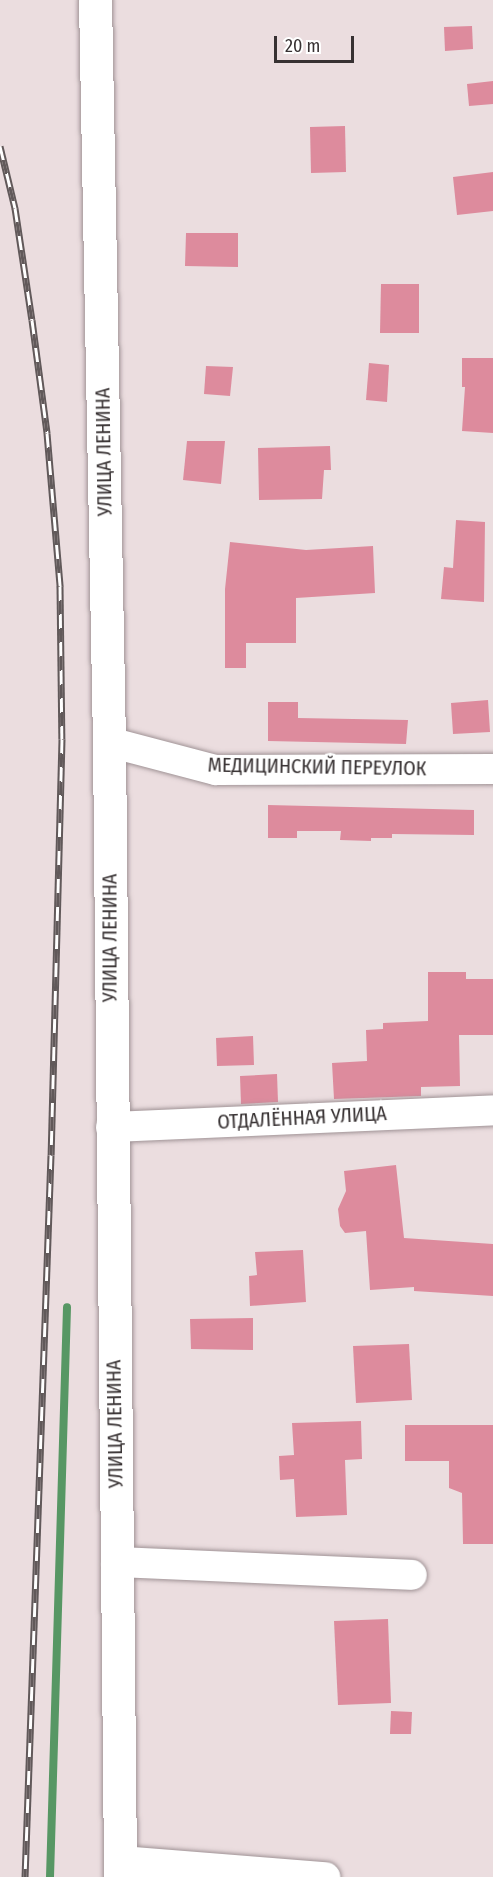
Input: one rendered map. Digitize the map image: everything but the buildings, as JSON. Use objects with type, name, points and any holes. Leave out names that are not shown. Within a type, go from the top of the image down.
[{"type":"main road","name":"УЛИЦА ЛЕНИНА","points":[[95,0],[109,742],[120,1869]]},
{"type":"street","name":"МЕДИЦИНСКИЙ ПЕРЕУЛОК","points":[[109,742],[216,770],[493,769]]},
{"type":"street","name":"ОТДАЛЁННАЯ УЛИЦА","points":[[111,1127],[493,1110]]},
{"type":"street","points":[[116,1562],[412,1575]]},
{"type":"street","points":[[120,1869],[325,1877]]},
{"type":"waterway","points":[[50,1877],[67,1307]]},
{"type":"railway","points":[[0,146],[15,208],[32,320],[47,433],[60,586],[62,739],[51,1155],[25,1877]]}]
